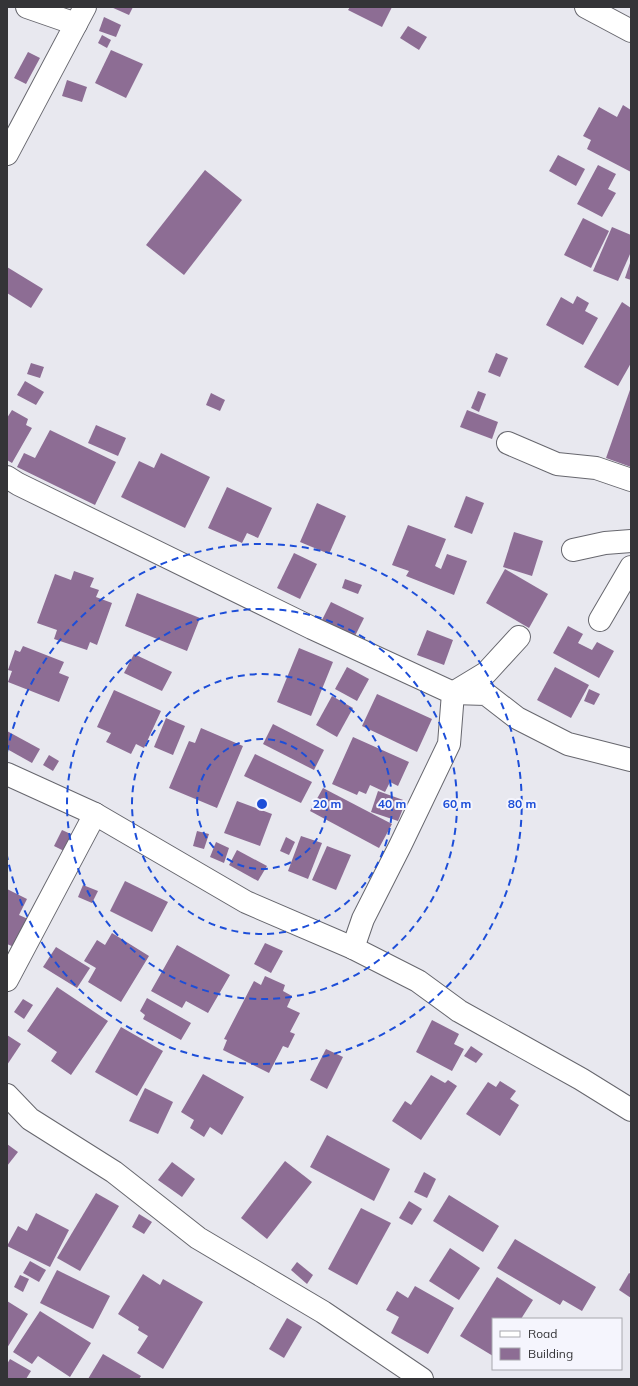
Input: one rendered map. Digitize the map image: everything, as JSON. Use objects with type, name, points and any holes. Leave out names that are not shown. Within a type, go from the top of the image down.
[{"type":"street","points":[[7,154],[81,15],[27,7]]},
{"type":"street","points":[[586,7],[631,31]]},
{"type":"street","points":[[508,443],[557,464],[596,468],[631,480]]},
{"type":"street","points":[[7,477],[25,488],[312,628],[453,693],[486,694],[517,718],[568,744],[631,760]]},
{"type":"street","points":[[573,550],[606,543],[631,540]]},
{"type":"street","points":[[600,620],[631,567]]},
{"type":"street","points":[[453,693],[486,673],[519,637]]},
{"type":"street","points":[[353,948],[363,919],[449,744],[453,693]]},
{"type":"street","points":[[7,774],[95,814],[246,902],[353,948],[418,981],[460,1010],[581,1079],[631,1110]]},
{"type":"street","points":[[7,980],[95,814]]},
{"type":"street","points":[[7,1095],[30,1119],[114,1172],[198,1238],[323,1312],[422,1379]]},
{"type":"building","points":[[111,7],[133,7],[129,15]]},
{"type":"building","points":[[350,7],[392,7],[382,27],[348,10]]},
{"type":"building","points":[[104,17],[121,25],[116,37],[99,31]]},
{"type":"building","points":[[408,26],[427,37],[419,50],[400,38]]},
{"type":"building","points":[[102,35],[111,40],[107,48],[98,43]]},
{"type":"building","points":[[111,50],[143,64],[126,98],[95,83]]},
{"type":"building","points":[[28,52],[40,58],[26,84],[14,78]]},
{"type":"building","points":[[67,80],[87,87],[82,102],[62,96]]},
{"type":"building","points":[[623,105],[631,110],[631,172],[587,149],[591,140],[583,136],[599,107],[617,117]]},
{"type":"building","points":[[558,155],[585,169],[576,186],[549,171]]},
{"type":"building","points":[[598,165],[616,174],[608,189],[616,193],[602,217],[577,204]]},
{"type":"building","points":[[205,170],[242,200],[184,275],[146,245]]},
{"type":"building","points":[[583,218],[609,231],[591,268],[564,255]]},
{"type":"building","points":[[612,227],[631,235],[631,252],[618,281],[593,271]]},
{"type":"building","points":[[631,260],[631,280],[625,278]]},
{"type":"building","points":[[7,267],[43,289],[31,308],[7,293]]},
{"type":"building","points":[[577,296],[589,303],[585,311],[598,318],[583,345],[546,325],[561,297],[573,304]]},
{"type":"building","points":[[622,302],[631,308],[631,363],[618,386],[584,367]]},
{"type":"building","points":[[496,353],[508,358],[500,377],[488,372]]},
{"type":"building","points":[[31,363],[44,367],[40,378],[27,374]]},
{"type":"building","points":[[25,381],[44,392],[36,405],[17,395]]},
{"type":"building","points":[[631,387],[631,467],[606,458]]},
{"type":"building","points":[[478,391],[486,394],[479,412],[471,408]]},
{"type":"building","points":[[211,393],[225,400],[220,411],[206,405]]},
{"type":"building","points":[[12,410],[28,419],[26,425],[32,428],[12,463],[7,460],[7,418]]},
{"type":"building","points":[[467,410],[498,422],[492,439],[460,427]]},
{"type":"building","points":[[96,425],[126,438],[118,456],[88,443]]},
{"type":"building","points":[[50,430],[116,462],[95,505],[17,467],[24,453],[35,458]]},
{"type":"building","points":[[161,453],[210,477],[185,528],[121,497],[139,461],[154,468]]},
{"type":"building","points":[[227,487],[272,508],[258,538],[247,533],[242,543],[208,528]]},
{"type":"building","points":[[466,496],[484,503],[472,534],[454,527]]},
{"type":"building","points":[[317,503],[346,516],[329,554],[300,542]]},
{"type":"building","points":[[408,525],[446,539],[435,566],[441,569],[447,554],[467,561],[454,595],[406,576],[409,571],[392,565]]},
{"type":"building","points":[[514,532],[543,541],[532,576],[503,567]]},
{"type":"building","points":[[294,553],[317,564],[300,599],[277,588]]},
{"type":"building","points":[[505,569],[548,594],[529,628],[486,603]]},
{"type":"building","points":[[74,571],[94,578],[90,587],[99,590],[96,597],[112,603],[97,645],[90,642],[87,650],[54,639],[57,630],[37,623],[55,574],[71,580]]},
{"type":"building","points":[[345,579],[362,585],[358,594],[342,588]]},
{"type":"building","points":[[137,593],[200,618],[187,651],[125,626]]},
{"type":"building","points":[[331,602],[364,618],[355,636],[322,620]]},
{"type":"building","points":[[568,626],[583,634],[578,643],[592,650],[597,642],[614,651],[599,678],[553,653]]},
{"type":"building","points":[[427,630],[453,640],[444,665],[417,655]]},
{"type":"building","points":[[23,646],[64,662],[59,673],[69,677],[59,702],[8,682],[12,671],[8,670],[15,650],[20,652]]},
{"type":"building","points":[[299,648],[333,662],[311,716],[277,702]]},
{"type":"building","points":[[134,654],[172,672],[162,691],[124,673]]},
{"type":"building","points":[[347,667],[369,679],[357,701],[335,689]]},
{"type":"building","points":[[555,667],[589,685],[571,718],[537,700]]},
{"type":"building","points":[[589,689],[600,694],[594,705],[584,701]]},
{"type":"building","points":[[114,690],[161,711],[144,748],[136,744],[131,754],[106,742],[111,733],[97,727]]},
{"type":"building","points":[[377,694],[432,719],[417,752],[362,726]]},
{"type":"building","points":[[332,696],[353,708],[337,737],[316,725]]},
{"type":"building","points":[[166,718],[185,726],[173,755],[154,747]]},
{"type":"building","points":[[273,724],[324,750],[314,770],[263,744]]},
{"type":"building","points":[[201,728],[243,746],[217,808],[169,788],[189,741],[195,743]]},
{"type":"building","points":[[7,731],[40,749],[32,763],[7,749]]},
{"type":"building","points":[[353,737],[409,762],[398,786],[390,782],[385,792],[370,785],[366,794],[359,791],[357,795],[332,784]]},
{"type":"building","points":[[255,754],[312,782],[301,803],[244,776]]},
{"type":"building","points":[[49,755],[59,761],[53,771],[43,765]]},
{"type":"building","points":[[323,788],[392,824],[379,848],[310,811]]},
{"type":"building","points":[[378,791],[406,801],[398,821],[371,812]]},
{"type":"building","points":[[237,801],[272,814],[260,846],[224,833]]},
{"type":"building","points":[[62,830],[75,836],[66,852],[54,846]]},
{"type":"building","points":[[197,831],[209,834],[204,849],[193,846]]},
{"type":"building","points":[[301,836],[322,843],[308,879],[288,871]]},
{"type":"building","points":[[286,837],[295,842],[289,855],[280,851]]},
{"type":"building","points":[[216,842],[229,848],[224,863],[210,857]]},
{"type":"building","points":[[327,846],[351,855],[336,890],[312,880]]},
{"type":"building","points":[[237,850],[267,866],[258,881],[229,865]]},
{"type":"building","points":[[125,881],[168,902],[152,932],[110,911]]},
{"type":"building","points":[[83,885],[98,891],[92,903],[78,897]]},
{"type":"building","points":[[7,889],[27,899],[19,915],[28,919],[14,947],[7,944]]},
{"type":"building","points":[[112,933],[149,956],[121,1002],[88,982],[96,968],[84,961],[97,940],[105,945]]},
{"type":"building","points":[[265,943],[283,951],[271,973],[254,964]]},
{"type":"building","points":[[177,945],[230,975],[208,1013],[186,1001],[182,1008],[151,991]]},
{"type":"building","points":[[56,947],[90,968],[77,988],[43,967]]},
{"type":"building","points":[[265,976],[285,985],[283,991],[292,996],[287,1007],[300,1013],[290,1032],[295,1034],[288,1048],[283,1046],[269,1073],[223,1050],[227,1040],[224,1039],[254,981],[261,985]]},
{"type":"building","points":[[57,987],[108,1021],[71,1075],[51,1061],[57,1052],[27,1031]]},
{"type":"building","points":[[147,998],[191,1023],[181,1040],[143,1019],[145,1015],[140,1011]]},
{"type":"building","points":[[23,999],[33,1005],[24,1019],[14,1012]]},
{"type":"building","points":[[432,1020],[459,1034],[454,1044],[464,1049],[452,1071],[416,1052]]},
{"type":"building","points":[[121,1027],[163,1051],[137,1096],[95,1072]]},
{"type":"building","points":[[7,1035],[21,1044],[7,1065]]},
{"type":"building","points":[[471,1046],[483,1054],[476,1063],[464,1056]]},
{"type":"building","points":[[326,1049],[343,1057],[327,1089],[310,1080]]},
{"type":"building","points":[[203,1074],[244,1097],[222,1135],[210,1127],[204,1137],[190,1128],[194,1120],[181,1112]]},
{"type":"building","points":[[431,1075],[445,1083],[448,1080],[457,1086],[421,1140],[392,1121],[405,1101],[411,1105]]},
{"type":"building","points":[[500,1081],[516,1091],[510,1099],[519,1105],[500,1136],[466,1114],[488,1082],[496,1087]]},
{"type":"building","points":[[145,1088],[173,1102],[158,1134],[129,1121]]},
{"type":"building","points":[[327,1135],[390,1169],[374,1201],[310,1167]]},
{"type":"building","points":[[7,1144],[18,1152],[7,1166]]},
{"type":"building","points":[[285,1161],[312,1182],[267,1239],[241,1218]]},
{"type":"building","points":[[172,1162],[195,1179],[182,1197],[158,1180]]},
{"type":"building","points":[[424,1172],[436,1179],[427,1198],[414,1192]]},
{"type":"building","points":[[96,1193],[119,1206],[80,1271],[57,1258]]},
{"type":"building","points":[[449,1195],[499,1226],[483,1252],[433,1221]]},
{"type":"building","points":[[409,1201],[422,1209],[412,1225],[399,1218]]},
{"type":"building","points":[[361,1208],[391,1223],[357,1285],[328,1269]]},
{"type":"building","points":[[36,1213],[69,1230],[50,1267],[7,1246],[18,1226],[27,1231]]},
{"type":"building","points":[[139,1214],[152,1222],[144,1234],[132,1227]]},
{"type":"building","points":[[515,1239],[596,1287],[582,1311],[563,1300],[560,1305],[497,1268]]},
{"type":"building","points":[[450,1248],[480,1268],[459,1300],[429,1281]]},
{"type":"building","points":[[30,1261],[46,1270],[39,1282],[23,1273]]},
{"type":"building","points":[[297,1262],[313,1275],[307,1284],[291,1270]]},
{"type":"building","points":[[57,1270],[110,1296],[93,1329],[40,1303]]},
{"type":"building","points":[[629,1273],[631,1274],[631,1298],[619,1290]]},
{"type":"building","points":[[143,1274],[160,1285],[163,1279],[203,1302],[163,1369],[137,1353],[148,1336],[138,1330],[139,1327],[118,1314]]},
{"type":"building","points":[[20,1275],[29,1279],[23,1292],[14,1287]]},
{"type":"building","points":[[497,1277],[533,1300],[522,1318],[492,1318],[492,1355],[460,1336]]},
{"type":"building","points":[[415,1286],[454,1308],[428,1354],[391,1333],[399,1317],[386,1310],[397,1291],[408,1298]]},
{"type":"building","points":[[7,1301],[28,1314],[7,1348]]},
{"type":"building","points":[[40,1311],[91,1343],[70,1377],[38,1356],[32,1364],[13,1352]]},
{"type":"building","points":[[287,1318],[302,1327],[284,1358],[269,1349]]},
{"type":"building","points":[[103,1354],[141,1376],[139,1379],[88,1379]]},
{"type":"building","points":[[10,1359],[31,1371],[26,1379],[7,1379],[7,1364]]}]
